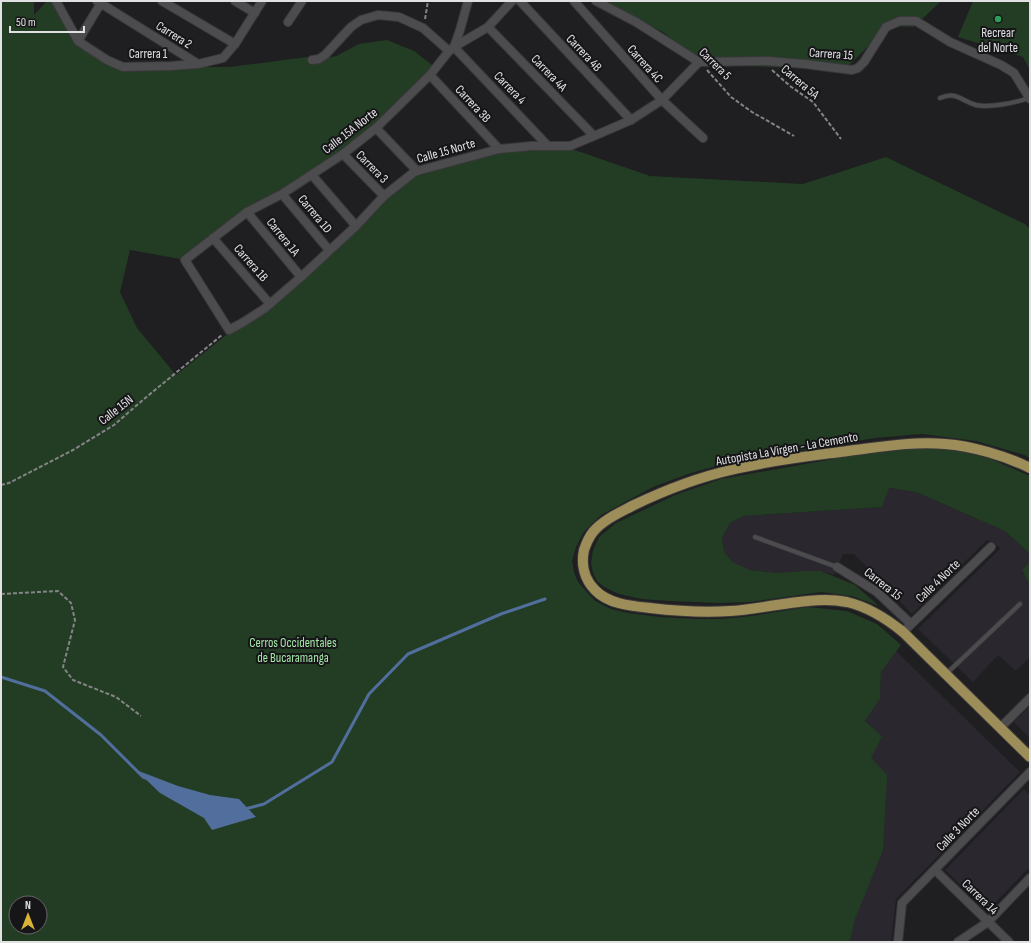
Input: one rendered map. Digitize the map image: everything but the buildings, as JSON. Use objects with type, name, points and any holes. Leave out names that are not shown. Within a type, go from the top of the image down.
[{"type":"main road","name":"Autopista La Virgen - La Cemento","points":[[1030,468],[995,454],[972,448],[946,444],[922,443],[826,454],[735,468],[664,491],[603,522],[592,532],[586,544],[583,555],[583,568],[587,579],[595,590],[608,599],[636,607],[662,610],[714,612],[743,610],[810,601],[833,600],[849,603],[877,614],[891,622],[903,632],[1030,757]]},
{"type":"street","name":"Carrera 1","points":[[56,1],[78,41],[107,60],[123,67],[198,64],[222,58],[234,44],[262,1]]},
{"type":"street","points":[[162,1],[234,44]]},
{"type":"street","points":[[235,1],[255,12]]},
{"type":"street","points":[[288,22],[302,1]]},
{"type":"street","points":[[452,49],[460,30],[468,1]]},
{"type":"street","name":"Calle 15A Norte","points":[[229,330],[185,260],[247,212],[282,194],[312,175],[343,154],[376,128],[430,75],[452,49],[488,27],[512,1]]},
{"type":"street","name":"Carrera 4B","points":[[520,1],[631,120]]},
{"type":"street","name":"Carrera 4C","points":[[574,1],[662,100],[703,138]]},
{"type":"street","name":"Carrera 5","points":[[596,1],[636,22],[699,62]]},
{"type":"street","points":[[78,41],[99,2]]},
{"type":"street","name":"Carrera 2","points":[[99,2],[198,64]]},
{"type":"street","name":"Carrera 4","points":[[312,60],[319,60],[351,27],[361,20],[378,15],[399,17],[423,28],[452,49],[548,146]]},
{"type":"street","name":"Carrera 15","points":[[699,62],[761,60],[852,70],[858,68],[864,62],[886,27],[900,21],[916,21],[950,42],[1001,65],[1014,73],[1029,99]]},
{"type":"street","name":"Carrera 4A","points":[[488,27],[594,136]]},
{"type":"street","name":"Calle 15 Norte","points":[[229,330],[270,304],[356,226],[384,196],[417,171],[499,149],[570,146],[631,120],[662,100],[699,62]]},
{"type":"street","name":"Carrera 3B","points":[[430,75],[499,149]]},
{"type":"street","points":[[376,128],[417,171]]},
{"type":"street","name":"Carrera 3","points":[[343,154],[384,196]]},
{"type":"street","points":[[312,175],[356,226]]},
{"type":"street","name":"Carrera 1D","points":[[282,194],[329,250]]},
{"type":"street","name":"Carrera 1A","points":[[247,212],[301,277]]},
{"type":"street","name":"Carrera 1B","points":[[213,238],[270,304]]},
{"type":"street","name":"Calle 4 Norte","points":[[903,632],[991,547]]},
{"type":"street","name":"Carrera 15","points":[[837,567],[877,592],[911,624]]},
{"type":"street","points":[[1000,728],[1030,698]]},
{"type":"street","name":"Calle 3 Norte","points":[[898,942],[902,903],[1030,772]]},
{"type":"street","name":"Carrera 14","points":[[934,870],[1009,942]]},
{"type":"street","points":[[958,942],[988,922],[1030,878]]},
{"type":"lane","points":[[940,98],[953,95],[976,105],[986,106],[1029,99]]},
{"type":"lane","points":[[756,537],[837,567]]},
{"type":"lane","points":[[946,674],[1020,604]]},
{"type":"path","points":[[423,28],[428,1]]},
{"type":"path","name":"Carrera 5A","points":[[761,60],[790,86],[813,102],[841,139]]},
{"type":"path","name":"Carrera 5","points":[[699,62],[731,97],[752,112],[794,136]]},
{"type":"path","name":"Calle 15N","points":[[1,485],[9,483],[73,450],[114,425],[229,330]]},
{"type":"path","points":[[1,594],[58,591],[71,603],[74,620],[63,667],[73,680],[116,697],[141,716]]},
{"type":"shaded area","points":[[888,488],[916,492],[1005,531],[1030,554],[1030,561],[1022,570],[1030,586],[1030,657],[1016,671],[998,655],[973,682],[918,629],[1001,548],[987,540],[912,614],[854,554],[843,554],[834,575],[821,571],[777,573],[750,570],[733,562],[724,552],[722,538],[730,523],[744,516],[882,507]]},
{"type":"shaded area","points":[[896,651],[1020,772],[896,899],[891,942],[850,942],[855,919],[871,758],[865,721],[880,699],[881,672]]},
{"type":"shaded area","points":[[1030,706],[1030,738],[1014,722]]},
{"type":"shaded area","points":[[1024,789],[1030,795],[1030,867],[987,911],[945,870]]},
{"type":"green space","name":"Cerros Occidentales de Bucaramanga","points":[[1,1],[34,1],[34,15],[47,1],[56,1],[78,41],[123,67],[230,67],[307,57],[312,61],[336,56],[359,44],[387,40],[414,51],[432,65],[428,73],[373,125],[309,173],[184,259],[130,250],[120,292],[137,328],[176,375],[230,332],[243,324],[414,174],[499,152],[547,148],[569,148],[650,176],[803,184],[886,157],[1025,224],[1030,229],[1030,458],[976,441],[922,434],[875,438],[730,462],[688,474],[653,487],[601,515],[583,533],[576,547],[572,561],[578,582],[595,601],[611,609],[628,613],[660,617],[695,619],[722,619],[751,616],[808,607],[847,611],[877,624],[901,645],[881,672],[880,699],[865,721],[882,736],[871,758],[887,775],[883,850],[855,919],[850,942],[1,942]]},
{"type":"green space","points":[[599,1],[941,1],[914,27],[889,26],[844,70],[698,64],[663,32]]},
{"type":"green space","name":"Recrear del Norte","points":[[973,1],[1030,1],[1030,70],[1023,57],[958,37]]},
{"type":"green space","points":[[913,448],[953,449],[991,459],[1030,476],[1030,554],[1005,531],[916,492],[889,488],[882,507],[744,516],[730,523],[722,538],[724,552],[733,562],[750,570],[777,573],[821,571],[855,585],[879,606],[852,596],[821,592],[750,602],[718,603],[641,599],[619,594],[604,587],[597,581],[593,573],[591,563],[593,550],[599,537],[616,523],[675,495],[721,479],[850,456]]},
{"type":"green space","points":[[1030,561],[1030,586],[1022,570]]},
{"type":"water","points":[[136,770],[178,786],[210,795],[239,799],[256,817],[212,830],[204,818],[160,793]]},
{"type":"waterway","points":[[245,809],[264,804],[332,762],[369,694],[408,654],[501,614],[545,599]]},
{"type":"waterway","points":[[1,677],[45,691],[101,735],[143,777],[146,778]]},
{"type":"place","name":"Recrear del Norte","points":[[998,19]]}]
